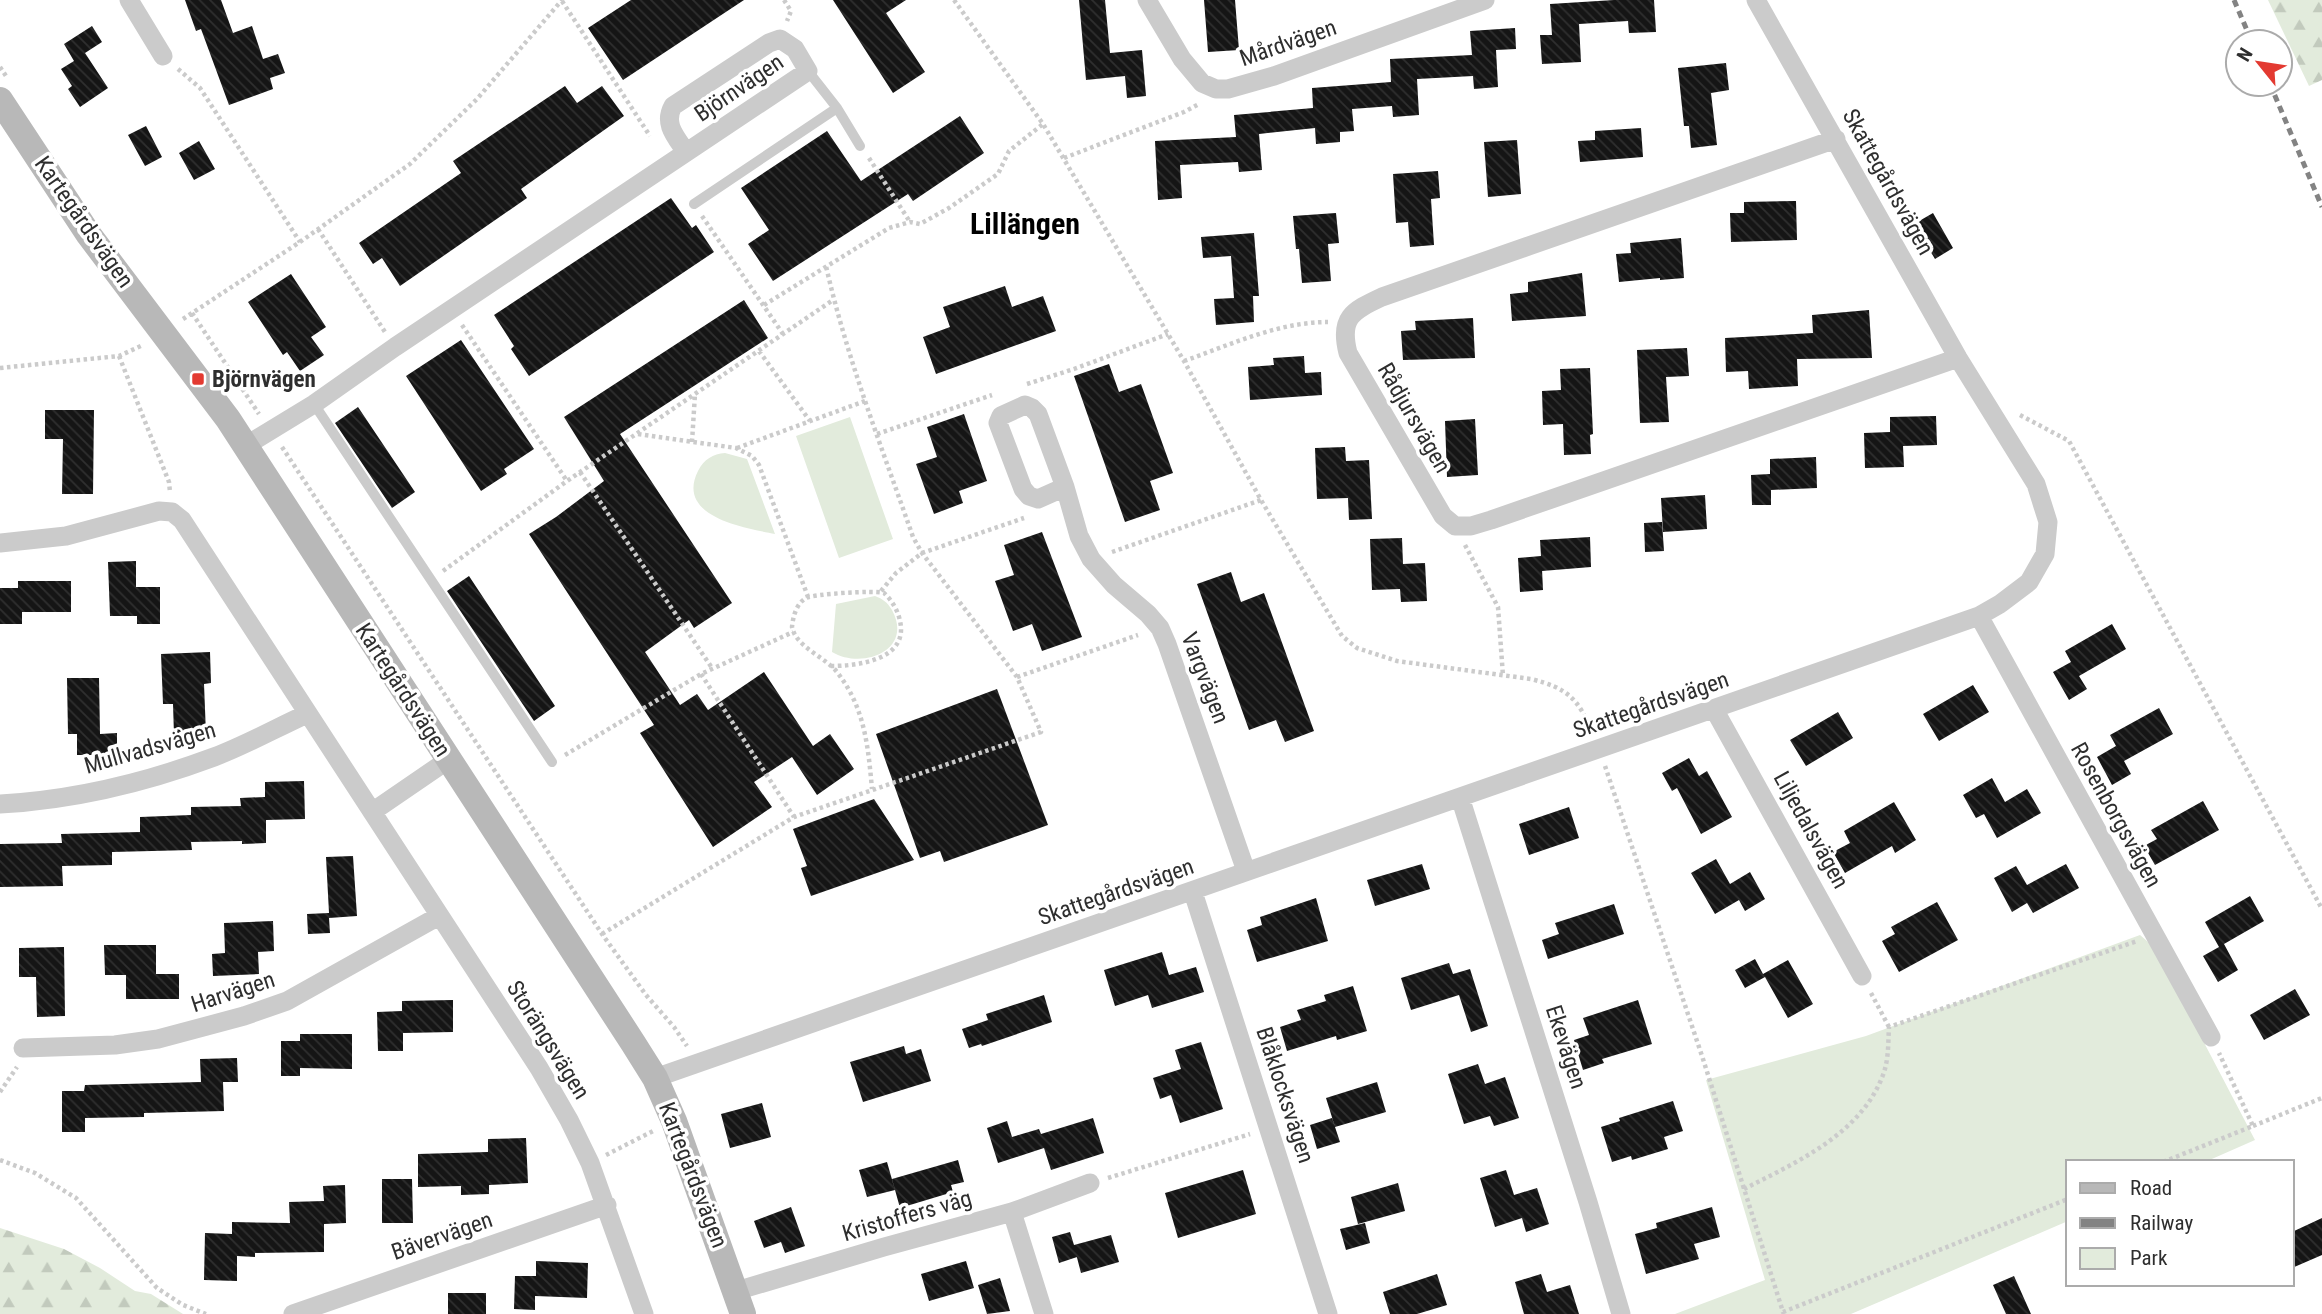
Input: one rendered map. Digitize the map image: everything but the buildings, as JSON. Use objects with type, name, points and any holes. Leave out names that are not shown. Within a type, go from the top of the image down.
[{"type":"street","points":[[129,0],[163,56]]},
{"type":"street","name":"Mårdvägen","points":[[1147,0],[1182,59],[1202,83],[1216,89],[1228,89],[1274,76],[1485,0]]},
{"type":"street","name":"Skattegårdsvägen","points":[[655,1078],[1979,616],[2029,582],[2045,554],[2048,522],[2036,484],[1958,358],[1756,0]]},
{"type":"street","name":"Björnvägen","points":[[246,446],[314,404],[808,71],[795,49],[780,40],[769,43],[673,106],[668,114],[668,122],[686,152]]},
{"type":"street","name":"Kartegårdsvägen","points":[[0,100],[89,235],[246,446],[655,1078],[674,1121],[740,1303]]},
{"type":"street","points":[[1346,322],[1364,305],[1382,297],[1836,139]]},
{"type":"street","name":"Rådjursvägen","points":[[1346,322],[1344,333],[1348,353],[1443,516],[1455,526]]},
{"type":"street","points":[[1455,526],[1471,526],[1502,516],[1958,358]]},
{"type":"street","name":"Vargvägen","points":[[1065,488],[1038,499],[1029,496],[1023,489],[998,423],[1001,416],[1025,405],[1038,414],[1065,488],[1079,536],[1091,559],[1098,570],[1160,628],[1187,696],[1247,871]]},
{"type":"street","points":[[0,542],[66,536],[165,512]]},
{"type":"street","name":"Storängsvägen","points":[[165,512],[182,520],[513,1027],[563,1110],[607,1205],[644,1314]]},
{"type":"street","name":"Rosenborgsvägen","points":[[1979,616],[2211,1037]]},
{"type":"street","name":"Liljedalsvägen","points":[[1714,709],[1862,976]]},
{"type":"street","name":"Mullvadsvägen","points":[[0,804],[47,799],[135,782],[215,757],[307,714]]},
{"type":"street","points":[[372,812],[448,760]]},
{"type":"street","name":"Ekevägen","points":[[1460,797],[1621,1314]]},
{"type":"street","name":"Blåklocksvägen","points":[[1194,892],[1328,1314]]},
{"type":"street","name":"Harvägen","points":[[23,1048],[115,1045],[158,1040],[244,1016],[287,1001],[439,915]]},
{"type":"street","name":"Kristoffers väg","points":[[740,1303],[884,1247],[1012,1212],[1090,1183]]},
{"type":"street","name":"Bävervägen","points":[[293,1314],[607,1205]]},
{"type":"street","points":[[1012,1212],[1044,1314]]},
{"type":"lane","points":[[808,71],[837,108],[860,146]]},
{"type":"lane","points":[[694,204],[837,108]]},
{"type":"lane","points":[[314,404],[552,762]]},
{"type":"path","points":[[0,368],[119,356],[163,333],[300,242],[410,164],[477,99],[562,0],[667,165]]},
{"type":"path","points":[[954,0],[1043,124],[1064,158],[1342,636],[1356,648],[1397,662],[1551,684],[1573,696],[1580,705],[1600,749],[1782,1313],[2066,1200]]},
{"type":"path","points":[[163,56],[200,88],[300,242]]},
{"type":"path","points":[[1064,158],[1184,112],[1216,89]]},
{"type":"path","points":[[764,305],[889,228],[910,222],[920,224],[998,174],[1009,151],[1043,124]]},
{"type":"path","points":[[860,146],[910,222]]},
{"type":"path","points":[[694,204],[783,334]]},
{"type":"path","points":[[318,229],[395,347]]},
{"type":"path","points":[[603,934],[794,817],[1041,732],[1017,677],[922,553],[913,537],[865,401],[826,266]]},
{"type":"path","points":[[432,579],[567,481],[834,300]]},
{"type":"path","points":[[452,310],[567,481]]},
{"type":"path","points":[[192,313],[603,934],[646,995],[674,1027],[696,1064]]},
{"type":"path","points":[[1184,361],[1256,335],[1294,325],[1346,322]]},
{"type":"path","points":[[759,351],[810,421]]},
{"type":"path","points":[[119,356],[169,482],[165,512]]},
{"type":"path","points":[[692,442],[695,394]]},
{"type":"path","points":[[736,448],[865,401]]},
{"type":"path","points":[[2020,415],[2069,441],[2322,909]]},
{"type":"path","points":[[637,433],[736,448],[752,456],[759,465],[808,597]]},
{"type":"path","points":[[580,472],[712,668]]},
{"type":"path","points":[[1091,559],[1261,500]]},
{"type":"path","points":[[872,789],[868,739],[863,720],[852,695],[831,666],[798,640],[793,632],[795,613],[808,597],[881,591],[900,569],[922,553],[1031,516]]},
{"type":"path","points":[[1455,526],[1498,607],[1503,676]]},
{"type":"path","points":[[831,666],[869,662],[882,657],[897,644],[901,631],[900,619],[889,598],[881,591]]},
{"type":"path","points":[[1017,677],[1160,628]]},
{"type":"path","points":[[552,762],[712,668],[793,632]]},
{"type":"path","points":[[701,674],[794,817]]},
{"type":"path","points":[[1889,1027],[2154,935]]},
{"type":"path","points":[[1744,1189],[1827,1142],[1856,1117],[1872,1096],[1888,1056],[1889,1027],[1862,976]]},
{"type":"path","points":[[2211,1037],[2253,1126]]},
{"type":"path","points":[[0,1092],[21,1061],[23,1048]]},
{"type":"path","points":[[2168,1160],[2322,1098]]},
{"type":"path","points":[[1090,1183],[1270,1128]]},
{"type":"path","points":[[0,1160],[34,1173],[76,1198],[164,1294],[183,1306],[206,1314]]},
{"type":"green space","points":[[2268,0],[2322,0],[2322,80],[2309,86],[2294,55],[2294,28],[2281,28]]},
{"type":"green space","points":[[850,417],[893,539],[839,558],[796,436]]},
{"type":"green space","points":[[725,453],[747,459],[775,534],[717,518],[704,510],[696,499],[693,487],[700,467],[709,458]]},
{"type":"green space","points":[[875,596],[892,610],[897,624],[896,636],[891,646],[882,653],[857,659],[832,652],[836,604]]},
{"type":"green space","points":[[2140,935],[2154,947],[2255,1140],[2210,1160],[2066,1160],[2066,1222],[1851,1314],[1675,1314],[1765,1280],[1706,1080],[1866,1036]]},
{"type":"green space","points":[[0,1228],[64,1249],[135,1291],[151,1294],[183,1314],[0,1314]]},
{"type":"railway","points":[[2234,0],[2246,28]]},
{"type":"railway","points":[[2276,98],[2322,207]]},
{"type":"place","name":"Björnvägen","points":[[198,379]]},
{"type":"district","name":"Lillängen","points":[[1025,223]]}]
